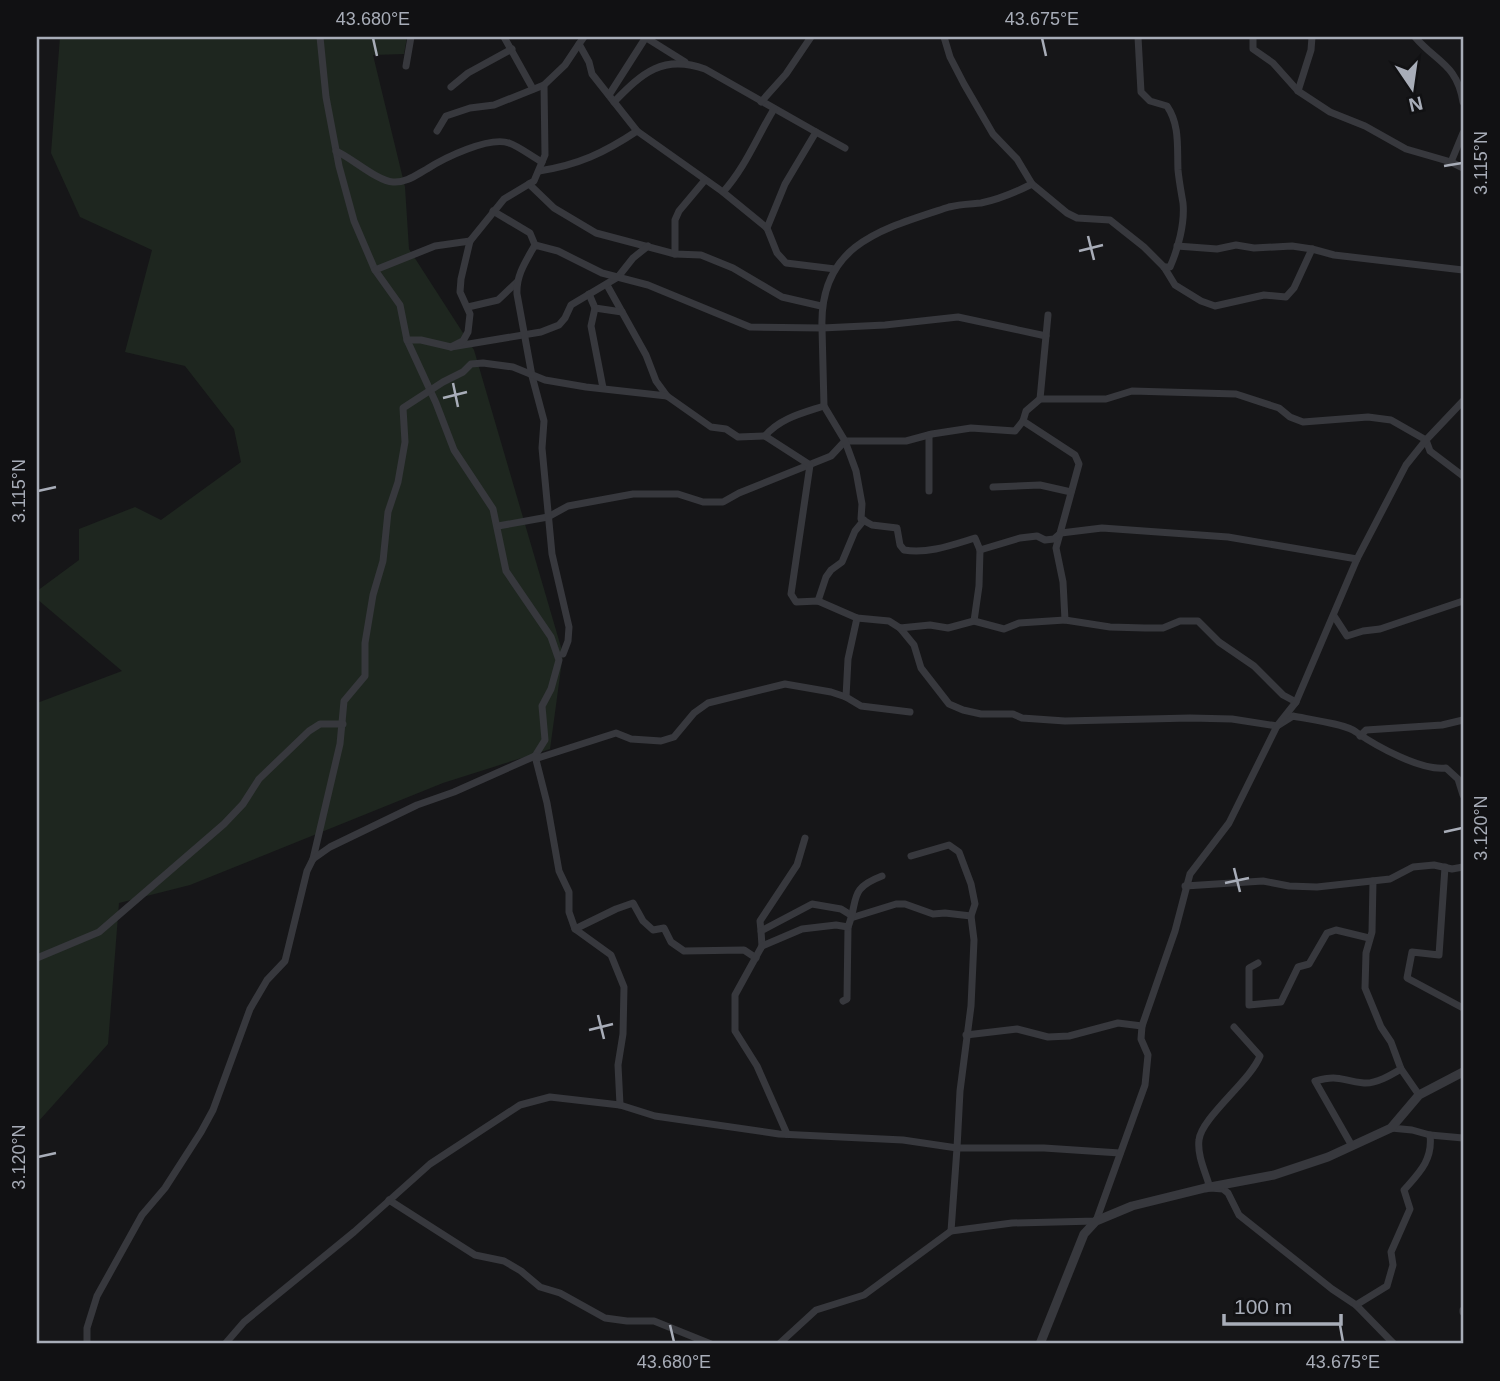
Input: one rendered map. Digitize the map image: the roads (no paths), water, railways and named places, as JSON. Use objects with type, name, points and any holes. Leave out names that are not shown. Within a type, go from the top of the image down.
[{"type":"street","points":[[313,859],[330,847],[417,805],[454,792],[535,756],[545,740],[542,706],[551,689],[559,660],[551,637],[506,570],[493,509],[454,450],[407,340],[400,305],[376,270],[354,221],[336,151],[326,97],[320,37]]},
{"type":"street","points":[[406,66],[411,37]]},
{"type":"street","points":[[504,37],[533,89]]},
{"type":"street","points":[[437,131],[446,116],[470,108],[494,105],[544,85],[565,65],[584,37]]},
{"type":"street","points":[[609,95],[646,37],[686,62],[705,69],[845,148]]},
{"type":"street","points":[[761,102],[786,74],[811,37]]},
{"type":"street","points":[[944,37],[950,57],[988,126],[1017,159],[1032,184],[1077,218],[1110,220],[1144,247],[1164,267],[1175,285],[1192,297],[1215,306],[1264,295],[1286,297],[1294,288],[1312,249]]},
{"type":"street","points":[[1138,37],[1141,92],[1150,101],[1167,106],[1175,117],[1179,150],[1183,206],[1177,246],[1170,267],[1164,267]]},
{"type":"street","points":[[1253,37],[1253,49],[1273,63],[1298,91],[1330,113],[1365,127],[1406,149],[1463,168]]},
{"type":"street","points":[[1298,91],[1311,50],[1312,37]]},
{"type":"street","points":[[1415,37],[1445,62],[1461,91],[1463,102]]},
{"type":"street","points":[[579,44],[592,74],[637,131],[723,192],[767,228],[777,253],[786,263],[835,269]]},
{"type":"street","points":[[451,87],[468,73],[512,49]]},
{"type":"street","points":[[614,102],[647,71],[686,62]]},
{"type":"street","points":[[376,270],[435,246],[470,241],[504,199],[534,181],[545,155],[544,85]]},
{"type":"street","points":[[723,192],[746,162],[748,152],[774,109]]},
{"type":"street","points":[[538,171],[566,167],[588,159],[637,131]]},
{"type":"street","points":[[767,228],[785,184],[816,132]]},
{"type":"street","points":[[1451,162],[1463,133]]},
{"type":"street","points":[[336,151],[386,181],[395,183],[405,181],[462,152],[495,142],[507,142],[542,162]]},
{"type":"street","points":[[675,254],[676,220],[679,211],[705,180]]},
{"type":"street","points":[[529,184],[554,208],[596,233],[675,254],[701,255],[733,268],[782,297],[821,306]]},
{"type":"street","points":[[974,621],[980,550],[975,538],[932,550],[904,551],[897,528],[872,525],[862,519],[856,471],[845,441],[824,406],[821,306],[835,269],[851,248],[872,236],[948,208],[1008,196],[1032,184]]},
{"type":"street","points":[[494,211],[530,233],[535,245]]},
{"type":"street","points":[[451,347],[463,341],[468,332],[470,314],[460,292],[470,241]]},
{"type":"street","points":[[535,245],[558,251],[584,266],[648,285],[750,327],[885,325],[958,317],[1046,336]]},
{"type":"street","points":[[535,245],[521,268],[517,282],[532,376],[544,421],[542,448],[552,554],[569,627],[563,654]]},
{"type":"street","points":[[407,340],[421,340],[451,347],[541,332],[559,325],[571,305],[618,277],[633,258],[648,246]]},
{"type":"street","points":[[1177,246],[1293,246],[1334,255],[1463,270]]},
{"type":"street","points":[[468,307],[498,300],[517,282]]},
{"type":"street","points":[[607,285],[646,355],[656,381],[667,396],[710,427],[726,429],[738,437],[765,436],[810,465]]},
{"type":"street","points":[[589,294],[595,308],[591,326],[603,388]]},
{"type":"street","points":[[595,308],[622,312]]},
{"type":"street","points":[[1040,399],[1048,315]]},
{"type":"street","points":[[87,1344],[87,1328],[97,1296],[142,1214],[165,1188],[201,1132],[213,1110],[250,1009],[267,980],[285,961],[334,773],[343,724],[344,701],[365,676],[365,643],[373,595],[383,561],[388,512],[398,482],[405,442],[403,408],[463,372],[471,364],[483,363],[586,387],[667,396]]},
{"type":"street","points":[[498,526],[548,517],[568,506],[633,494],[678,494],[703,502],[723,502],[831,456],[845,441],[906,441],[971,428],[1015,431],[1023,421],[1026,411],[1040,399],[1106,398],[1132,391],[1236,394],[1279,408],[1290,417],[1303,422],[1391,419],[1426,440],[1430,451],[1463,476]]},
{"type":"street","points":[[1040,1344],[1084,1234],[1096,1221],[1145,1086],[1148,1055],[1141,1039],[1142,1026],[1175,932],[1190,874],[1229,824],[1277,726],[1296,702],[1357,559],[1406,465],[1463,401]]},
{"type":"street","points":[[765,436],[783,421],[824,406]]},
{"type":"street","points":[[1023,421],[1075,455],[1079,464],[1056,548],[1063,582],[1065,620]]},
{"type":"street","points":[[929,435],[929,491]]},
{"type":"street","points":[[810,465],[791,594],[796,602],[818,601],[857,618],[889,621],[900,628],[914,645],[921,668],[949,704],[981,714],[1013,714],[1056,721],[1190,718],[1232,719],[1277,726],[1293,716],[1356,731],[1360,736],[1419,765],[1436,770],[1446,768],[1458,779],[1463,795]]},
{"type":"street","points":[[993,487],[1040,485],[1071,492]]},
{"type":"street","points":[[818,601],[826,577],[842,562],[855,531],[864,520]]},
{"type":"street","points":[[980,550],[1020,538],[1037,536],[1045,540],[1054,539],[1061,533],[1102,528],[1228,537],[1357,559]]},
{"type":"street","points":[[1334,616],[1347,636],[1380,629],[1463,601]]},
{"type":"street","points":[[846,696],[849,687],[848,659],[857,618]]},
{"type":"street","points":[[900,628],[930,625],[948,628],[974,621],[1004,629],[1019,623],[1065,620],[1110,627],[1163,628],[1180,621],[1198,621],[1219,642],[1254,666],[1283,695],[1296,702]]},
{"type":"street","points":[[535,756],[538,758],[616,733],[631,739],[661,741],[674,737],[694,713],[708,703],[785,684],[846,696],[861,706],[910,712]]},
{"type":"street","points":[[1360,736],[1366,730],[1442,725],[1463,720]]},
{"type":"street","points":[[37,958],[99,932],[224,824],[243,804],[259,779],[309,731],[320,724],[343,724]]},
{"type":"street","points":[[535,756],[547,803],[559,871],[569,892],[569,912],[575,929],[611,955],[624,987],[623,1034],[618,1065],[620,1105]]},
{"type":"street","points":[[787,1134],[757,1066],[735,1031],[735,995],[762,946],[760,921],[797,865],[805,838]]},
{"type":"street","points":[[911,856],[949,845],[959,852],[975,904],[971,916],[974,940],[971,1006],[960,1091],[951,1231]]},
{"type":"street","points":[[1185,886],[1263,881],[1289,887],[1317,887],[1390,879],[1413,867],[1463,867]]},
{"type":"street","points":[[1445,867],[1439,955],[1412,952],[1407,978],[1463,1008]]},
{"type":"street","points":[[843,1001],[847,999],[848,927],[854,897],[860,888],[882,876]]},
{"type":"street","points":[[1373,881],[1372,932],[1366,953],[1365,988],[1401,1069],[1419,1095]]},
{"type":"street","points":[[575,929],[633,903],[643,921],[653,930],[664,928],[671,943],[684,951],[744,950],[756,958]]},
{"type":"street","points":[[761,931],[813,904],[841,909],[852,916],[895,904],[905,904],[933,915],[945,913],[971,916]]},
{"type":"street","points":[[762,946],[802,929],[836,925],[848,927]]},
{"type":"street","points":[[1258,962],[1249,968],[1249,1005],[1281,1002],[1298,967],[1310,964],[1327,933],[1336,930],[1369,938]]},
{"type":"street","points":[[966,1035],[1017,1029],[1048,1037],[1069,1036],[1118,1023],[1142,1026]]},
{"type":"street","points":[[1210,1188],[1199,1152],[1199,1137],[1222,1104],[1256,1066],[1260,1056],[1234,1027]]},
{"type":"street","points":[[1352,1146],[1315,1081],[1333,1076],[1365,1083],[1401,1069]]},
{"type":"street","points":[[779,1344],[816,1310],[864,1295],[951,1231],[1012,1223],[1096,1221],[1132,1206],[1274,1175],[1328,1157],[1391,1128],[1419,1095],[1463,1072]]},
{"type":"street","points":[[225,1344],[244,1322],[354,1233],[430,1164],[520,1105],[550,1097],[620,1105],[655,1116],[787,1134],[903,1140],[957,1148],[1044,1148],[1120,1153]]},
{"type":"street","points":[[1391,1128],[1463,1138]]},
{"type":"street","points":[[1356,1305],[1387,1286],[1393,1265],[1391,1252],[1410,1209],[1404,1190],[1424,1167],[1432,1147],[1430,1135]]},
{"type":"street","points":[[1210,1188],[1223,1189],[1228,1193],[1239,1214],[1332,1289],[1356,1305],[1394,1344]]},
{"type":"street","points":[[389,1200],[475,1255],[504,1261],[540,1287],[560,1293],[605,1318],[654,1321],[711,1344]]}]
